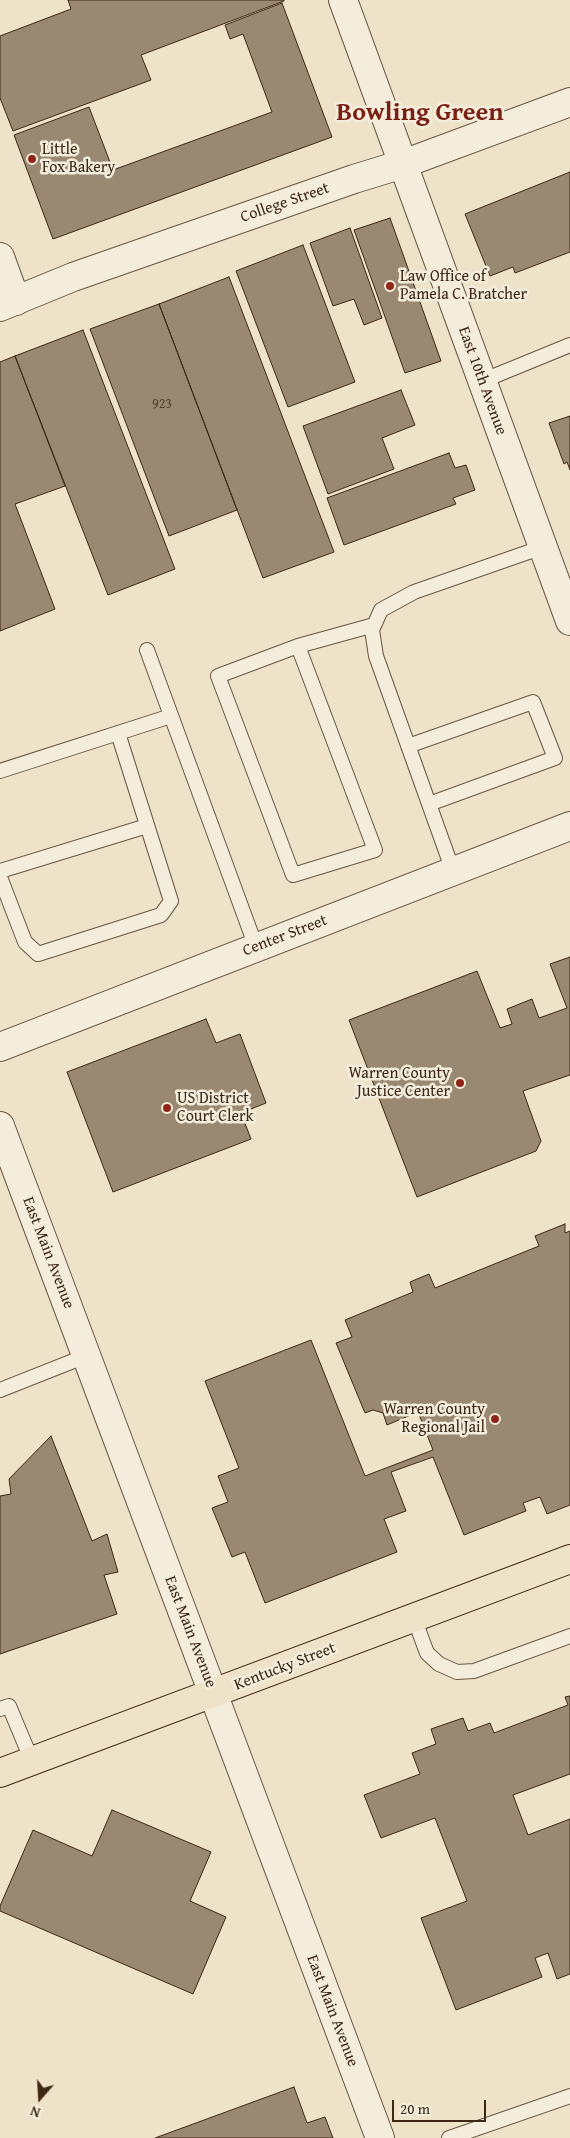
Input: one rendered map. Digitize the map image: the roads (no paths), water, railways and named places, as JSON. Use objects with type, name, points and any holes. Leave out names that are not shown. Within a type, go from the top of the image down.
[{"type":"main road","name":"Kentucky Street","points":[[0,1773],[570,1559]]},
{"type":"street","name":"East 10th Avenue","points":[[343,0],[570,621]]},
{"type":"street","name":"College Street","points":[[8,304],[199,232],[403,164],[570,102]]},
{"type":"street","points":[[0,257],[8,304]]},
{"type":"street","name":"Center Street","points":[[0,1047],[570,826]]},
{"type":"street","name":"East Main Avenue","points":[[0,1126],[380,2138]]},
{"type":"lane","points":[[482,381],[570,346]]},
{"type":"lane","points":[[453,871],[376,656],[372,630],[381,610],[414,592],[543,547]]},
{"type":"lane","points":[[298,646],[375,850],[293,875],[218,676],[298,646],[374,625]]},
{"type":"lane","points":[[147,650],[256,948]]},
{"type":"lane","points":[[408,746],[533,702],[555,758],[429,804]]},
{"type":"lane","points":[[0,771],[172,716]]},
{"type":"lane","points":[[0,877],[25,942],[38,954],[161,915],[171,901],[118,733]]},
{"type":"lane","points":[[0,871],[147,826]]},
{"type":"lane","points":[[0,1390],[86,1356]]},
{"type":"lane","points":[[414,1618],[427,1653],[439,1664],[457,1672],[474,1672],[570,1636]]},
{"type":"lane","points":[[0,1709],[9,1706],[32,1762]]},
{"type":"lane","points":[[449,2138],[570,2096]]},
{"type":"place","name":"Little Fox Bakery","points":[[32,159]]},
{"type":"place","name":"Law Office of Pamela C. Bratcher","points":[[390,286]]},
{"type":"place","name":"Warren County Justice Center","points":[[460,1083]]},
{"type":"place","name":"US District Court Clerk","points":[[167,1108]]},
{"type":"place","name":"Warren County Regional Jail","points":[[495,1419]]},
{"type":"district","name":"Bowling Green","points":[[420,113]]}]
